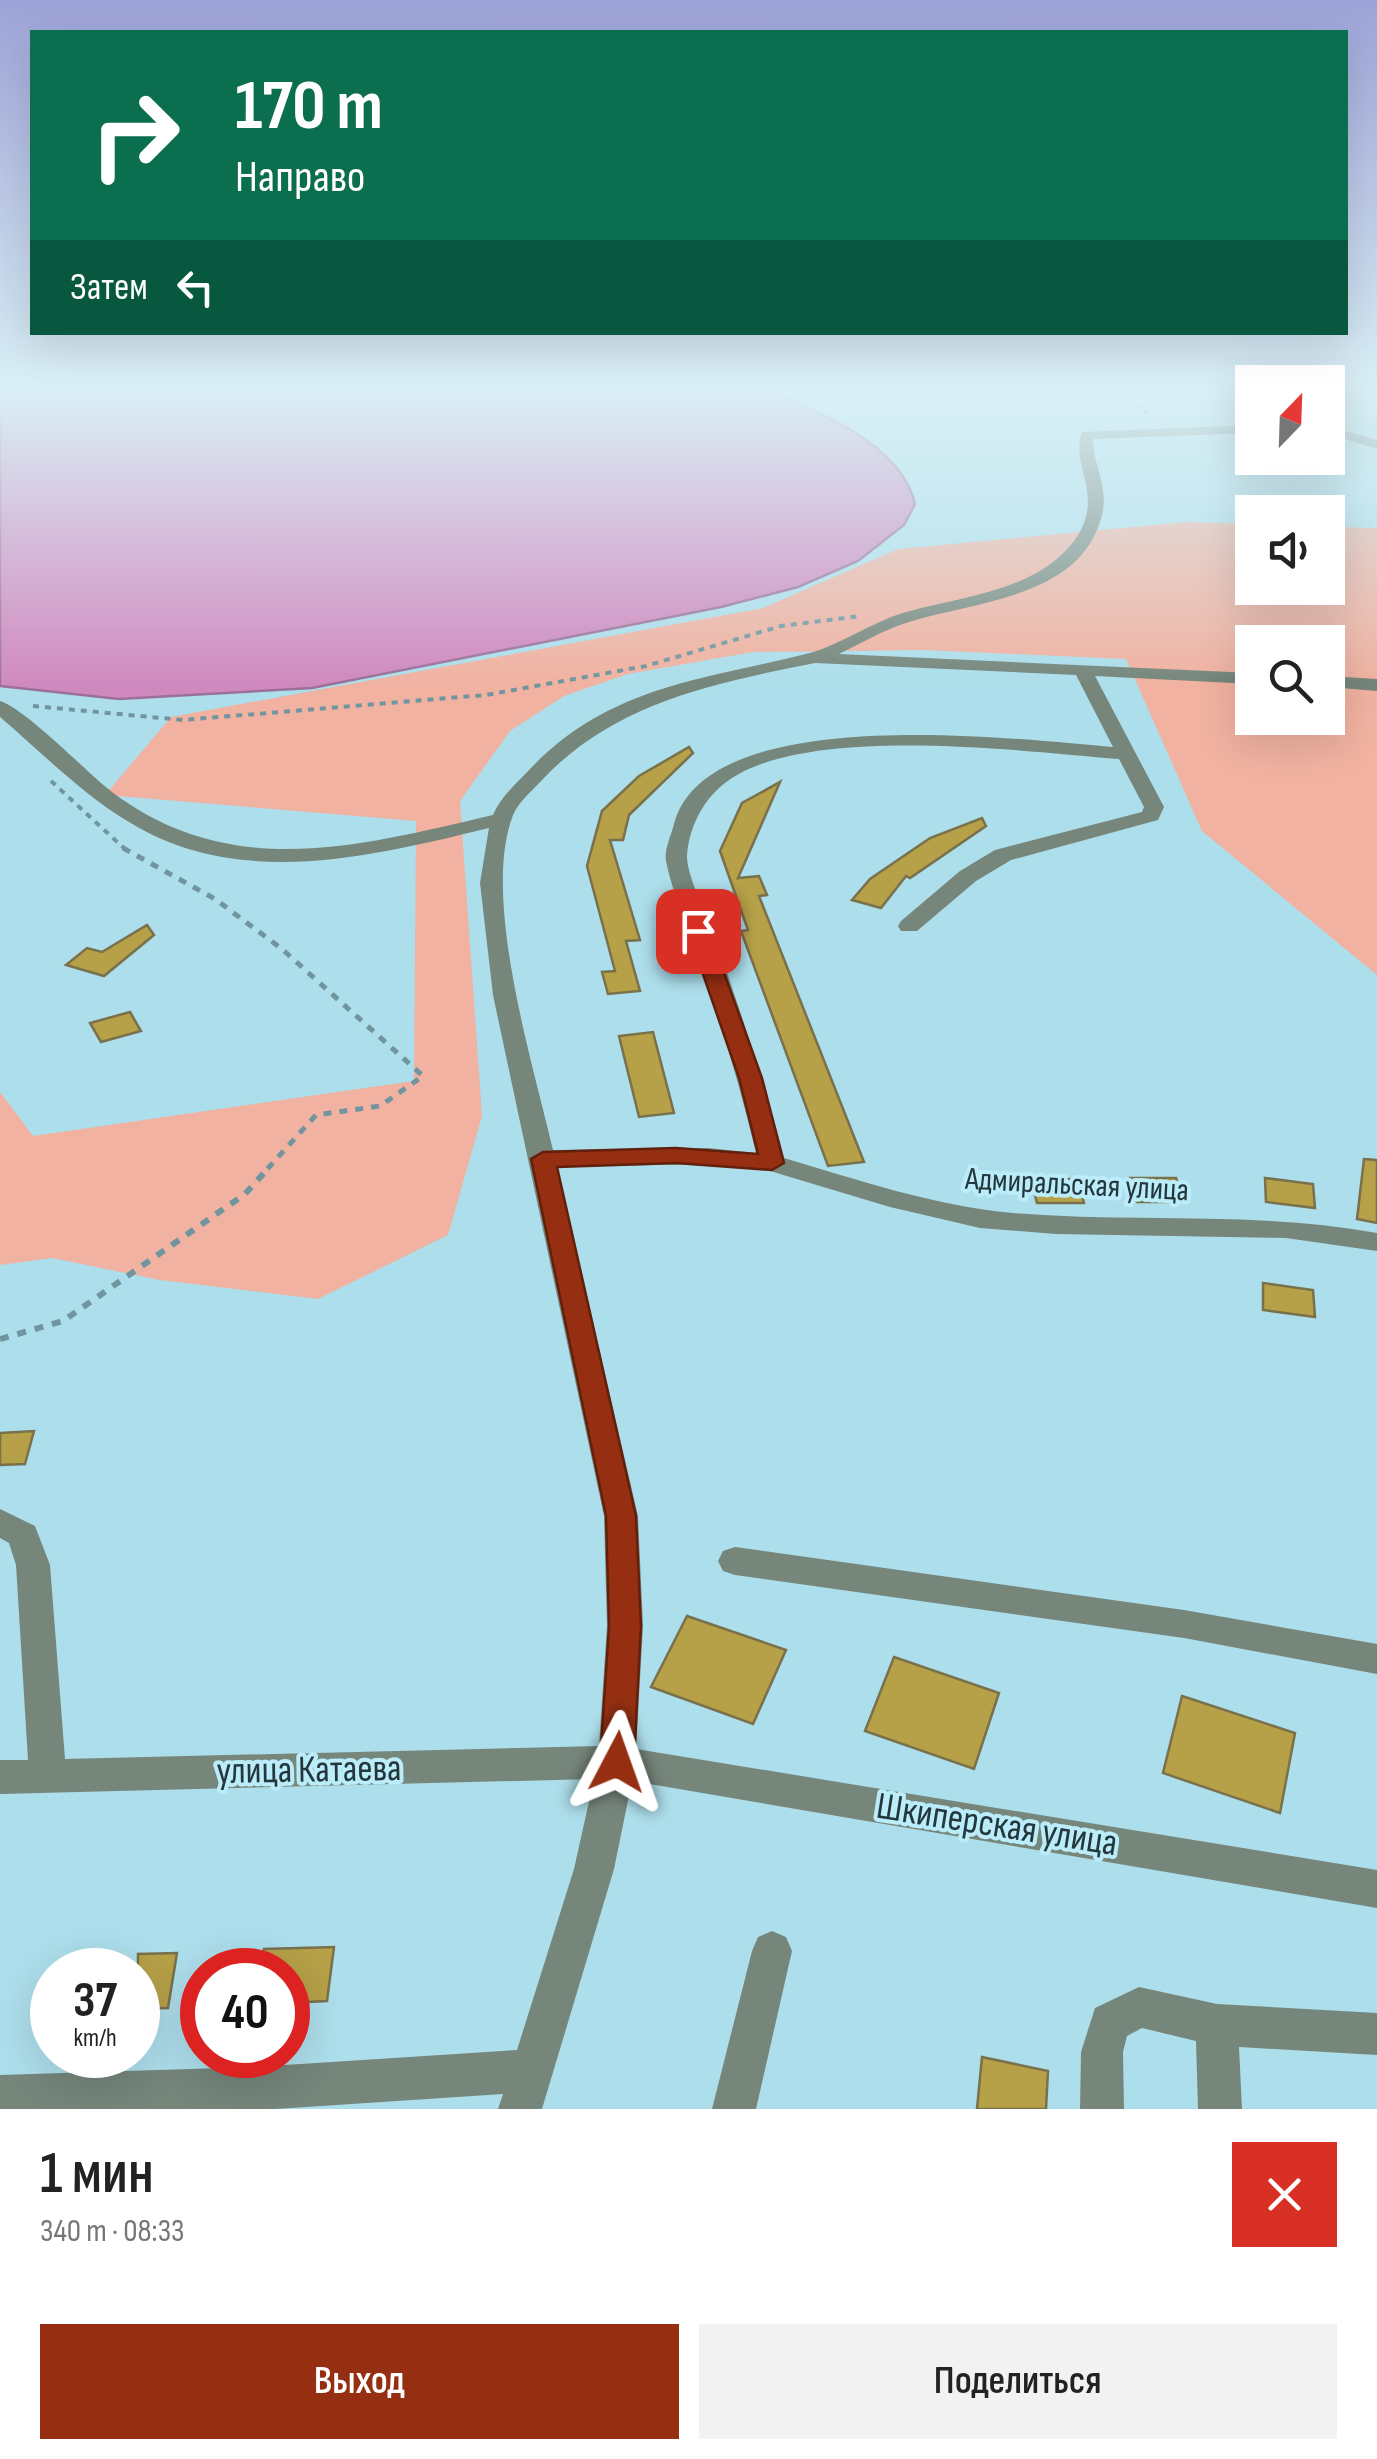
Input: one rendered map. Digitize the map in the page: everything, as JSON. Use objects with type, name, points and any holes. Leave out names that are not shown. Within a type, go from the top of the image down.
[{"type":"street","points":[[815,658],[898,618],[1034,582],[1082,544],[1098,508],[1095,488]]},
{"type":"street","points":[[0,2097],[254,2088],[527,2090],[594,1869],[617,1762],[625,1626],[621,1516],[505,995],[491,883],[501,819],[531,775],[600,721],[654,697],[726,675],[815,658],[1235,677]]},
{"type":"street","points":[[909,926],[968,876],[1003,855],[1151,816],[1154,807],[1082,668]]},
{"type":"street","points":[[1345,683],[1377,685]]},
{"type":"street","points":[[0,707],[116,804],[150,826],[190,844],[236,854],[346,854],[501,819]]},
{"type":"street","points":[[772,1163],[751,1078],[680,876],[675,832],[684,811],[728,772],[792,748],[844,740],[1127,754]]},
{"type":"street","name":"Адмиральская улица","points":[[543,1159],[708,1156],[772,1163],[948,1213],[1009,1222],[1286,1230],[1377,1242]]},
{"type":"street","points":[[0,1522],[23,1535],[34,1564],[48,1776]]},
{"type":"street","points":[[735,1561],[1184,1624],[1377,1659]]},
{"type":"street","name":"улица Катаева","points":[[0,1778],[617,1762]]},
{"type":"street","name":"Шкиперская улица","points":[[617,1762],[1377,1888]]},
{"type":"street","points":[[734,2109],[772,1951]]},
{"type":"street","points":[[1102,2109],[1102,2052],[1110,2023],[1139,2007],[1217,2025],[1377,2034]]},
{"type":"street","points":[[1217,2025],[1220,2109]]},
{"type":"path","points":[[23,706],[183,720],[486,695],[646,666],[804,622],[858,616],[898,618]]},
{"type":"path","points":[[0,1340],[63,1321],[245,1194],[316,1114],[380,1106],[423,1076],[282,950],[215,900],[126,850],[47,777]]},
{"type":"shaded area","points":[[0,488],[909,488],[915,504],[904,525],[858,561],[798,587],[721,607],[312,688],[119,699],[0,686]]},
{"type":"shaded area","points":[[1186,522],[1235,523],[1235,605],[1345,605],[1345,527],[1377,528],[1377,975],[1202,831],[1126,659],[923,650],[753,652],[628,674],[564,696],[510,731],[460,801],[482,1116],[448,1235],[318,1299],[160,1280],[52,1258],[0,1265],[0,1092],[33,1136],[414,1081],[416,821],[105,795],[171,717],[763,608],[898,549]]},
{"type":"building","points":[[689,747],[693,753],[629,815],[623,840],[610,840],[640,940],[626,941],[640,991],[608,994],[602,972],[615,971],[587,866],[602,811],[639,776]]},
{"type":"building","points":[[780,782],[738,878],[759,876],[767,895],[759,896],[864,1162],[828,1166],[741,931],[748,930],[720,851],[742,803]]},
{"type":"building","points":[[982,818],[986,826],[910,878],[906,876],[881,908],[852,900],[870,879],[930,838]]},
{"type":"building","points":[[147,925],[154,935],[104,976],[66,965],[87,948],[102,952]]},
{"type":"building","points":[[130,1012],[141,1031],[101,1042],[90,1023]]},
{"type":"building","points":[[653,1032],[674,1113],[639,1117],[619,1036]]},
{"type":"building","points":[[1364,1159],[1377,1160],[1377,1223],[1357,1219]]},
{"type":"building","points":[[1130,1178],[1176,1178],[1184,1202],[1137,1202]]},
{"type":"building","points":[[1265,1178],[1313,1184],[1315,1208],[1266,1202]]},
{"type":"building","points":[[1031,1179],[1078,1179],[1084,1203],[1037,1203]]},
{"type":"building","points":[[1263,1283],[1313,1290],[1315,1317],[1263,1310]]},
{"type":"building","points":[[34,1431],[25,1464],[0,1465],[0,1433]]},
{"type":"building","points":[[687,1616],[786,1650],[753,1724],[651,1687]]},
{"type":"building","points":[[894,1657],[999,1693],[974,1769],[865,1731]]},
{"type":"building","points":[[1182,1696],[1295,1733],[1280,1813],[1163,1773]]},
{"type":"building","points":[[334,1947],[327,2001],[310,2002],[310,1948],[299,1948]]},
{"type":"building","points":[[160,1953],[177,1953],[168,2008],[160,2008]]},
{"type":"building","points":[[982,2057],[1048,2071],[1046,2109],[977,2109]]},
{"type":"route","points":[[617,1762],[625,1626],[621,1516],[543,1159],[676,1155],[772,1163],[751,1078],[698,931]]}]
